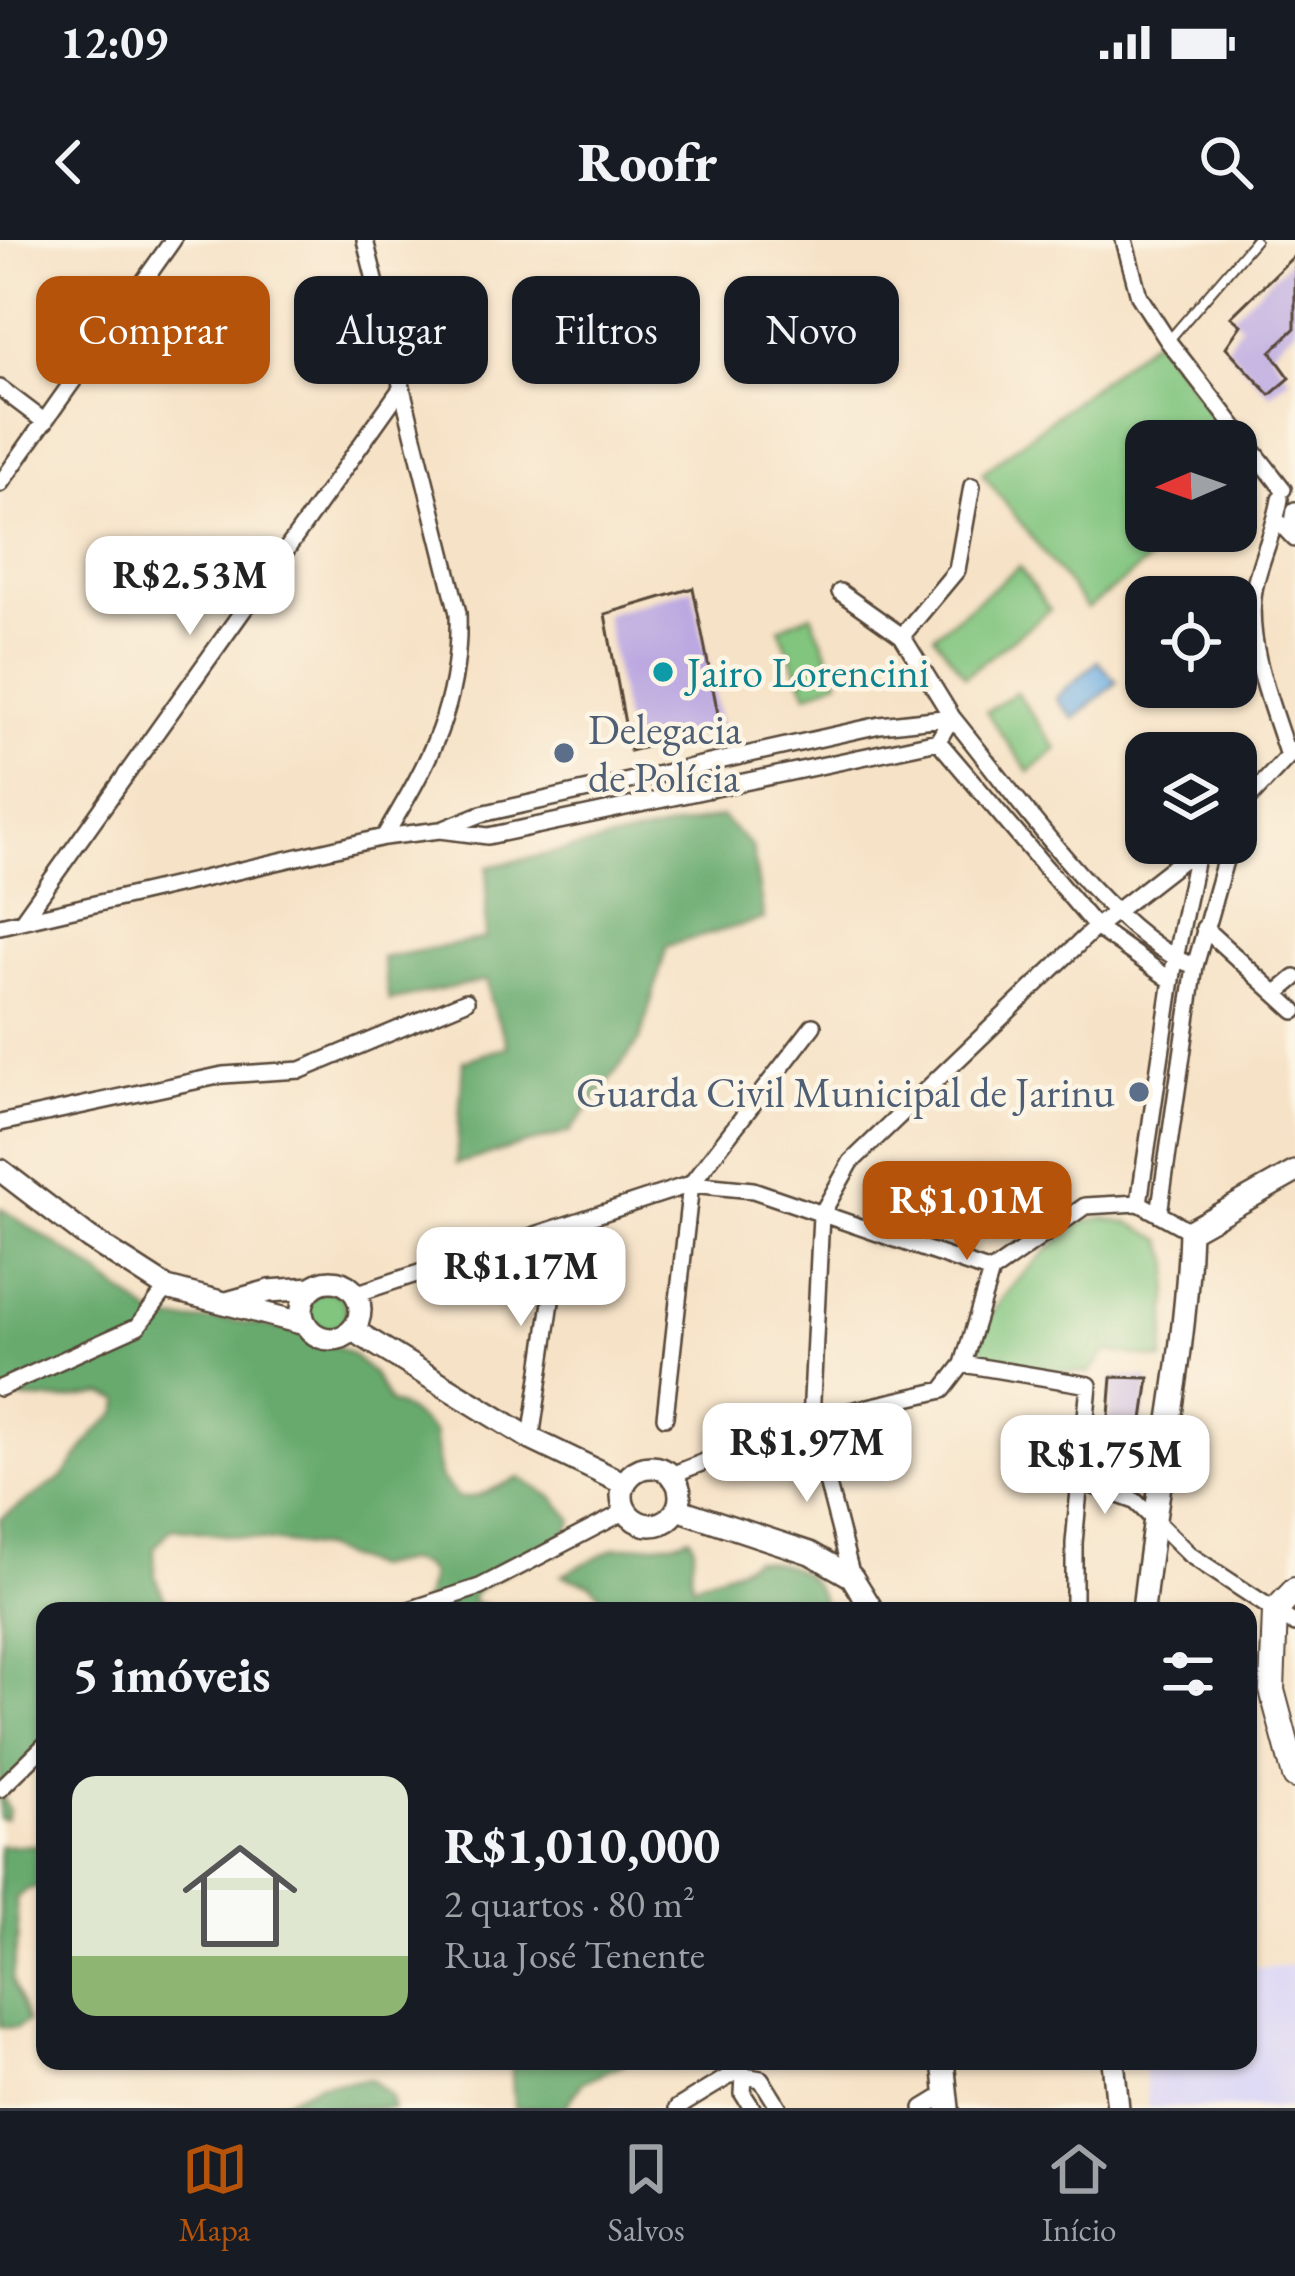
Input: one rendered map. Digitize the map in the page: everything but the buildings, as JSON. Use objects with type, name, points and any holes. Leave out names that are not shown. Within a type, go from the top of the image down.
[{"type":"main road","points":[[0,1170],[89,1238],[167,1288],[305,1324]]},
{"type":"main road","points":[[1144,1602],[1175,1393],[1190,1232],[1295,1172]]},
{"type":"main road","points":[[339,1282],[355,1294],[360,1312],[346,1336],[327,1339],[305,1324],[302,1304],[320,1283],[339,1282]]},
{"type":"main road","points":[[229,1302],[269,1291],[312,1288]]},
{"type":"main road","points":[[353,1330],[532,1439],[625,1484]]},
{"type":"main road","points":[[646,1467],[671,1475],[680,1492],[670,1519],[651,1526],[641,1524],[626,1511],[625,1484],[646,1467]]},
{"type":"main road","points":[[676,1509],[810,1553],[852,1577],[867,1602]]},
{"type":"main road","points":[[1295,1590],[1285,1617],[1272,1690],[1295,1776]]},
{"type":"main road","points":[[944,2070],[947,2101]]},
{"type":"main road","points":[[1114,2070],[1118,2108]]},
{"type":"street","points":[[0,484],[173,240]]},
{"type":"street","points":[[365,240],[458,613],[459,657],[450,706],[431,758],[384,837]]},
{"type":"street","points":[[1124,240],[1139,296],[1290,499],[1293,537]]},
{"type":"street","points":[[22,920],[402,387]]},
{"type":"street","points":[[0,388],[45,422]]},
{"type":"street","points":[[902,636],[957,570],[972,486]]},
{"type":"street","points":[[1257,790],[1292,753],[1267,692],[1253,595],[1276,520],[1290,499]]},
{"type":"street","points":[[1276,520],[1293,537]]},
{"type":"street","points":[[840,592],[902,636],[952,717],[1113,912],[1175,959],[1195,966]]},
{"type":"street","points":[[440,830],[488,836],[938,741],[952,717]]},
{"type":"street","points":[[0,926],[384,837],[440,830],[481,814],[880,724],[952,717]]},
{"type":"street","points":[[938,741],[1096,927],[1172,981]]},
{"type":"street","points":[[852,1577],[811,1420],[821,1215],[851,1162],[1096,927],[1177,864]]},
{"type":"street","points":[[1139,1204],[1175,959],[1197,864]]},
{"type":"street","points":[[1159,1214],[1195,966],[1224,864]]},
{"type":"street","points":[[1204,928],[1295,1010]]},
{"type":"street","points":[[1276,993],[1295,978]]},
{"type":"street","points":[[0,1123],[224,1075],[302,1070],[466,1000]]},
{"type":"street","points":[[664,1417],[691,1184],[813,1026]]},
{"type":"street","points":[[1160,1078],[1178,1083]]},
{"type":"street","points":[[355,1294],[691,1184],[752,1190],[991,1272]]},
{"type":"street","points":[[671,1475],[811,1420],[943,1390],[963,1364],[991,1272],[1085,1206],[1139,1204],[1190,1232]]},
{"type":"street","points":[[532,1439],[562,1226]]},
{"type":"street","points":[[0,1388],[138,1326],[167,1288]]},
{"type":"street","points":[[963,1364],[1089,1385],[1074,1543],[1075,1602]]},
{"type":"street","points":[[1080,1481],[1135,1501],[1190,1555],[1285,1617]]},
{"type":"street","points":[[434,1602],[480,1587],[626,1511]]},
{"type":"street","points":[[0,1789],[36,1754]]},
{"type":"street","points":[[677,2108],[739,2070]]},
{"type":"street","points":[[741,2070],[743,2094],[752,2108]]},
{"type":"street","points":[[743,2070],[760,2079],[779,2108]]},
{"type":"street","points":[[923,2108],[947,2101]]},
{"type":"lane","points":[[1168,341],[1255,240]]},
{"type":"shaded area","points":[[1295,1965],[1295,2108],[1148,2108],[1144,2070],[1257,2070],[1257,1967]]},
{"type":"green space","points":[[1155,338],[1219,420],[1125,420],[1125,552],[1160,552],[1087,609],[982,473]]},
{"type":"green space","points":[[1019,567],[1050,610],[965,676],[934,635]]},
{"type":"green space","points":[[811,614],[839,680],[807,694],[779,628]]},
{"type":"green space","points":[[1016,692],[1057,749],[1029,772],[986,712]]},
{"type":"green space","points":[[721,817],[752,847],[764,919],[667,946],[640,1040],[570,1132],[456,1164],[463,1061],[508,1046],[487,980],[389,1001],[382,958],[485,939],[488,867]]},
{"type":"green space","points":[[0,1208],[78,1258],[153,1316],[172,1321],[230,1320],[291,1330],[351,1354],[373,1374],[390,1403],[434,1432],[440,1477],[458,1498],[520,1478],[554,1498],[573,1520],[555,1543],[495,1578],[471,1598],[474,1602],[422,1602],[430,1574],[422,1565],[406,1561],[372,1568],[322,1548],[172,1528],[154,1548],[155,1576],[170,1602],[36,1602],[36,1761],[5,1791],[3,1799],[9,1810],[6,1819],[0,1819],[0,1519],[63,1477],[94,1434],[117,1413],[121,1400],[104,1394],[63,1400],[0,1398]]},
{"type":"green space","points":[[1104,1218],[1130,1223],[1163,1240],[1171,1263],[1163,1360],[1107,1351],[1090,1373],[1022,1369],[988,1360],[980,1348],[983,1331],[1010,1289],[1078,1225]]},
{"type":"green space","points":[[327,1291],[341,1296],[346,1310],[341,1324],[327,1329],[313,1324],[308,1310],[313,1296]]},
{"type":"green space","points":[[690,1536],[693,1585],[753,1559],[800,1572],[816,1587],[823,1602],[602,1602],[590,1584],[562,1575],[615,1548]]},
{"type":"green space","points":[[36,1845],[36,1888],[16,1898],[18,1935],[12,1979],[27,2022],[17,2028],[0,2027],[0,1846]]},
{"type":"green space","points":[[512,2070],[610,2070],[583,2082],[564,2108],[514,2108]]},
{"type":"green space","points":[[370,2079],[391,2096],[393,2108],[269,2108],[319,2084]]},
{"type":"water","points":[[1098,661],[1117,682],[1074,719],[1056,698]]},
{"type":"place","name":"Jairo Lorencini","points":[[663,672]]},
{"type":"place","name":"Delegacia de Polícia","points":[[564,753]]},
{"type":"place","name":"Guarda Civil Municipal de Jarinu","points":[[1139,1092]]}]
